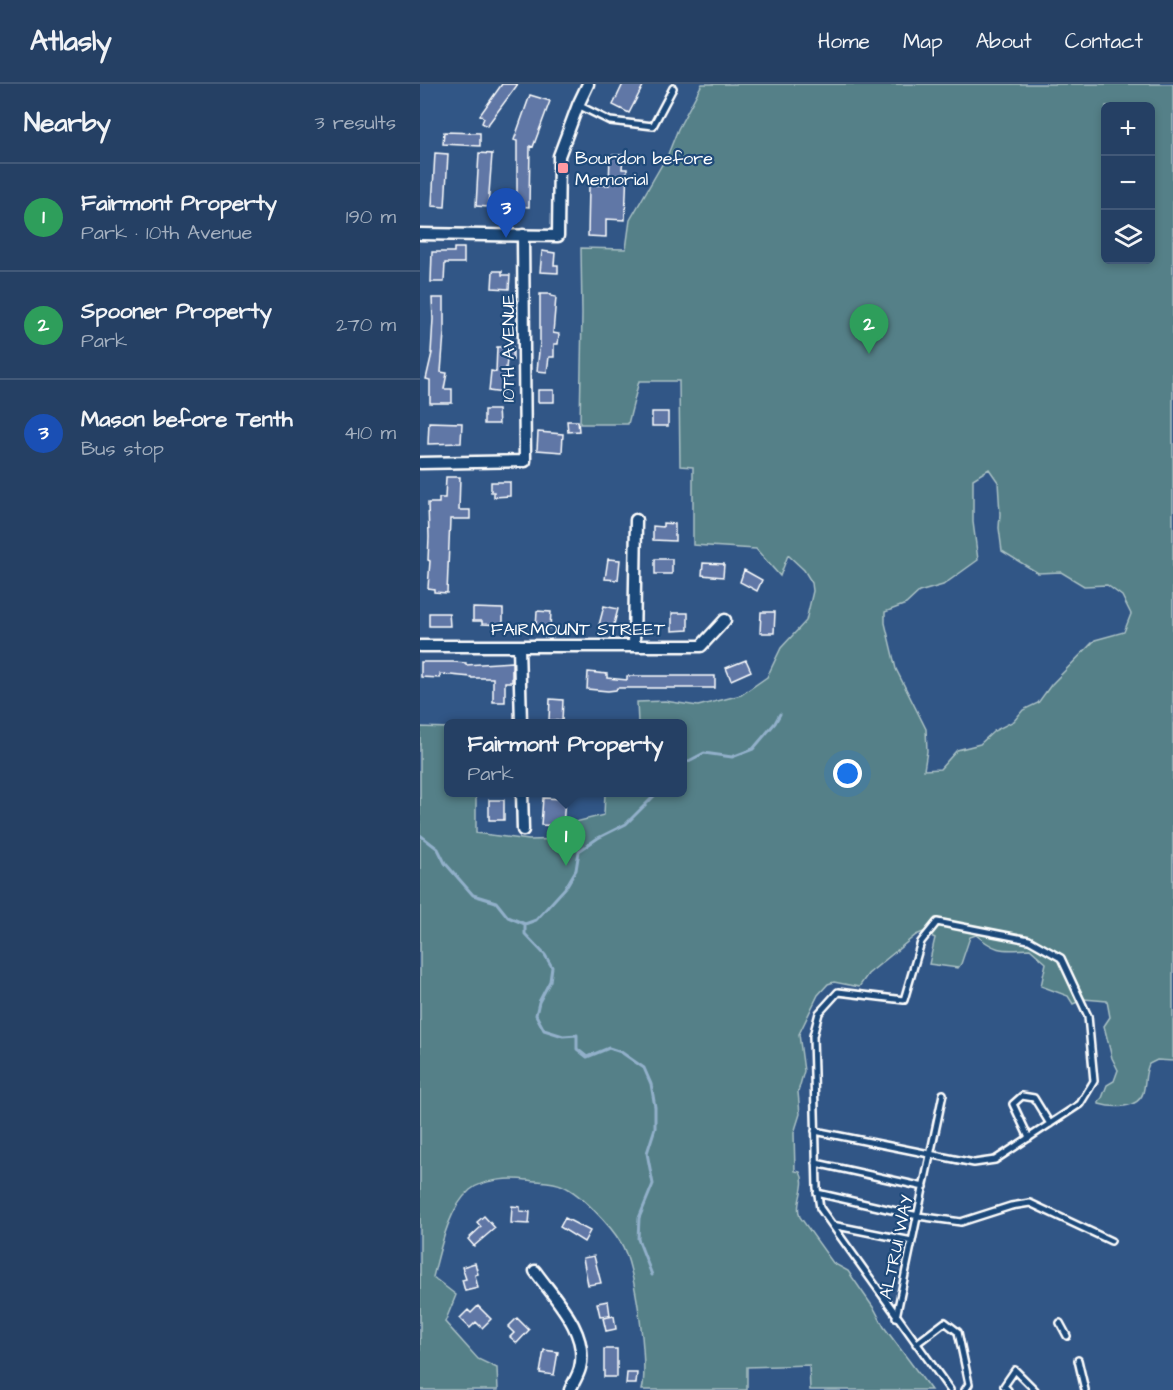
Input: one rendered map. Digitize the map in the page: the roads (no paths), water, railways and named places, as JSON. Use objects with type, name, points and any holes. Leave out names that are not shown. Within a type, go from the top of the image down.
[{"type":"street","points":[[420,234],[558,236],[559,156],[584,86]]},
{"type":"street","name":"10TH AVENUE","points":[[420,463],[525,461],[523,235]]},
{"type":"street","points":[[634,645],[636,520]]},
{"type":"street","name":"FAIRMOUNT STREET","points":[[420,646],[701,646],[725,620]]},
{"type":"street","points":[[519,646],[521,719]]},
{"type":"street","points":[[522,797],[523,830]]},
{"type":"street","points":[[535,1271],[569,1318],[576,1333],[581,1359],[570,1390]]},
{"type":"lane","points":[[578,105],[610,121],[653,126],[673,88]]},
{"type":"lane","points":[[815,1131],[974,1163],[995,1160],[1080,1104],[1094,1081],[1089,1016],[1061,958],[1029,940],[937,922],[921,942],[904,1000],[838,992],[819,1013],[813,1036],[815,1131],[816,1163],[820,1208],[896,1317]]},
{"type":"lane","name":"ALTRUI WAY","points":[[943,1094],[896,1317],[950,1390]]},
{"type":"lane","points":[[1029,1138],[1013,1104],[1022,1096],[1034,1098],[1050,1124]]},
{"type":"lane","points":[[816,1163],[924,1187]]},
{"type":"lane","points":[[818,1193],[918,1216],[961,1222],[1011,1206],[1030,1203],[1111,1241]]},
{"type":"lane","points":[[832,1225],[912,1241]]},
{"type":"lane","points":[[916,1344],[945,1322],[958,1332],[969,1384],[965,1390]]},
{"type":"lane","points":[[1060,1323],[1067,1336]]},
{"type":"lane","points":[[1078,1360],[1084,1377],[1085,1390]]},
{"type":"lane","points":[[1008,1390],[1004,1386],[1015,1370],[1035,1390]]},
{"type":"waterway","points":[[687,762],[704,753],[732,757],[753,749],[780,714]]},
{"type":"waterway","points":[[420,835],[438,849],[445,863],[473,895],[496,902],[508,917],[525,924],[536,920],[566,887],[576,870],[579,851],[598,838],[626,824],[653,797]]},
{"type":"waterway","points":[[525,924],[525,934],[545,955],[552,967],[550,981],[539,1002],[536,1015],[544,1030],[563,1036],[577,1035],[577,1049],[587,1057],[609,1048],[621,1052],[644,1068],[651,1084],[655,1107],[655,1128],[647,1153],[653,1184],[639,1218],[638,1239],[652,1275]]},
{"type":"place","name":"Bourdon before Memorial","points":[[563,168]]},
{"type":"place","name":"Mason before Tenth","points":[[506,238]]},
{"type":"place","name":"Spooner Property","points":[[869,354]]},
{"type":"place","name":"Fairmont Property","points":[[566,866]]}]
